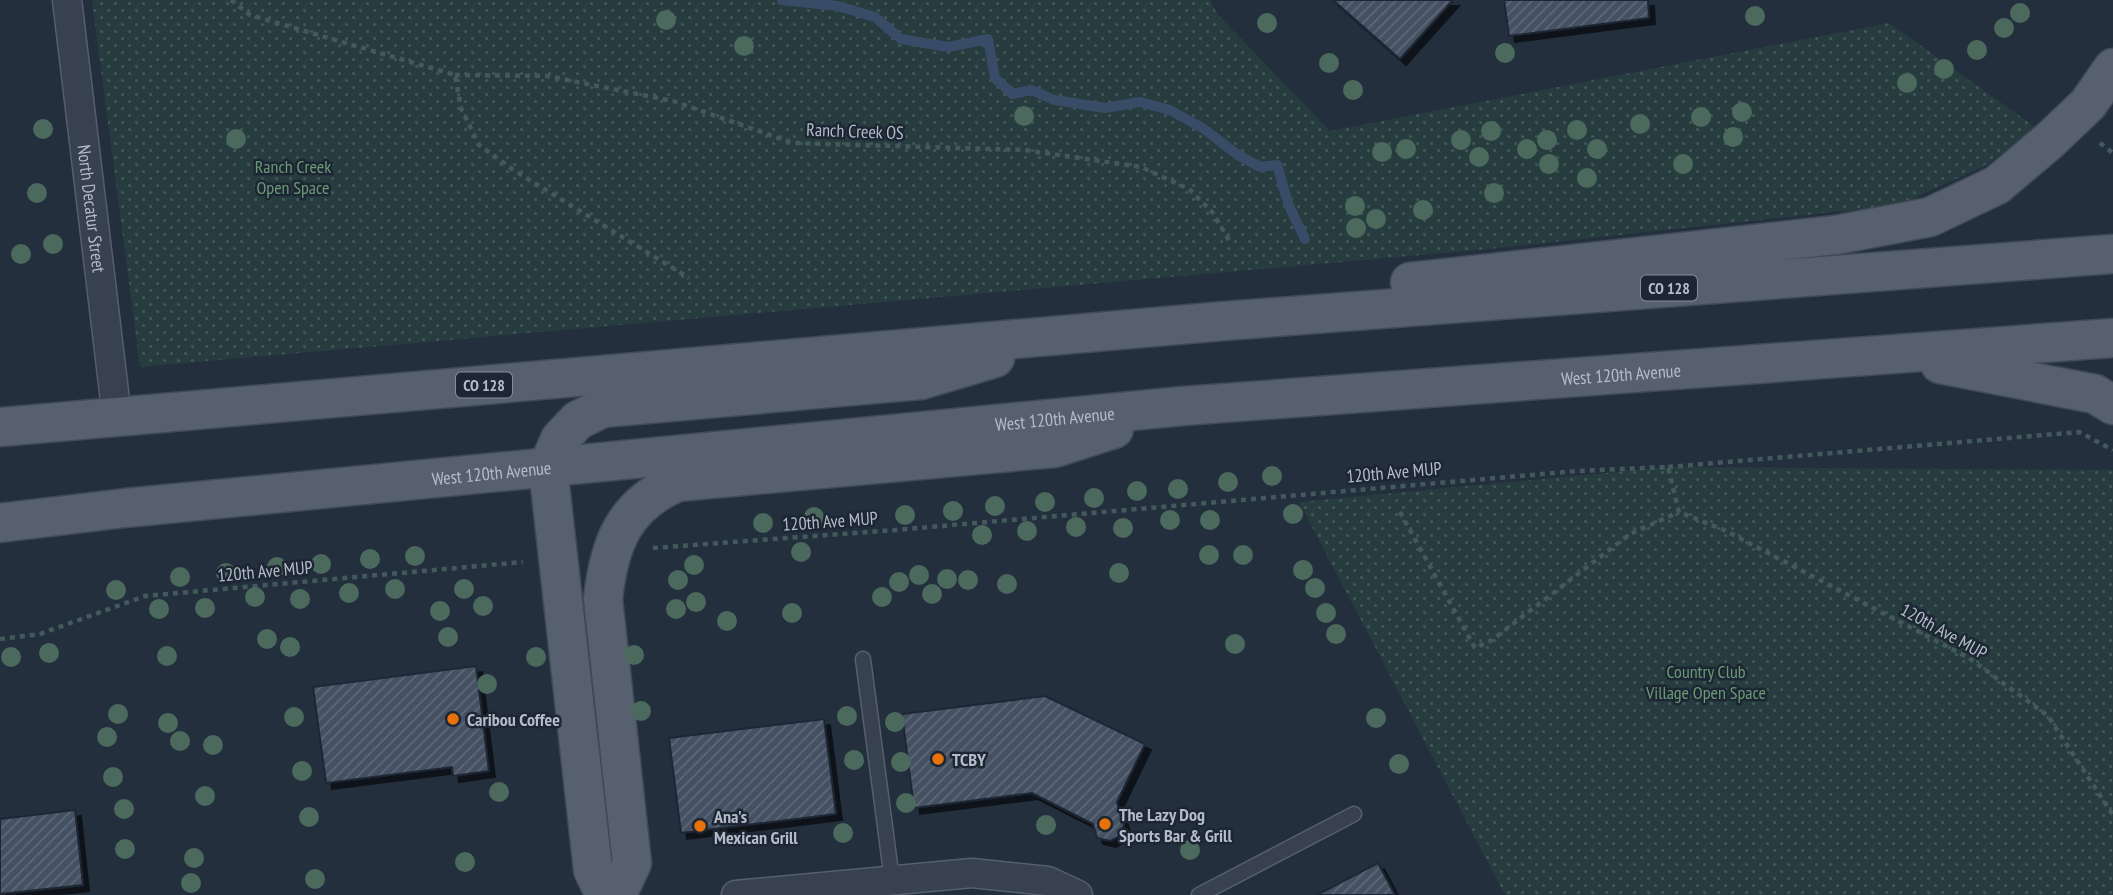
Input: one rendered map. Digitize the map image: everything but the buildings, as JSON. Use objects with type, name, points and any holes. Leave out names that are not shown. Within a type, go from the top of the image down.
[{"type":"main road","points":[[1224,321],[1411,281],[1836,235],[1930,217],[1997,185],[2079,113],[2113,68]]},
{"type":"main road","name":"CO 128","points":[[0,427],[1224,321],[2113,254]]},
{"type":"main road","points":[[605,895],[593,870],[548,467],[560,439],[578,420],[603,408],[920,380],[1074,335]]},
{"type":"main road","name":"West 120th Avenue","points":[[0,523],[139,507],[1183,406],[2113,338]]},
{"type":"main road","points":[[1887,355],[2095,394],[2113,405]]},
{"type":"main road","points":[[617,895],[632,863],[603,599],[606,571],[612,551],[624,524],[638,507],[657,491],[678,482],[1055,448],[1183,406]]},
{"type":"street","name":"North Decatur Street","points":[[67,0],[117,417]]},
{"type":"street","points":[[736,895],[972,873],[1048,881],[1078,895]]},
{"type":"lane","points":[[863,659],[892,880]]},
{"type":"lane","points":[[1199,895],[1354,814]]},
{"type":"path","name":"Ranch Creek OS","points":[[232,0],[250,15],[456,75],[547,76],[673,101],[793,143],[1025,150],[1142,167],[1189,189],[1213,213],[1230,242]]},
{"type":"path","points":[[456,75],[461,108],[479,145],[515,171],[689,278]]},
{"type":"path","name":"120th Ave MUP","points":[[612,551],[2079,432],[2113,450]]},
{"type":"path","points":[[1400,512],[1475,648],[1492,640],[1630,534],[1679,512],[1668,467]]},
{"type":"path","name":"120th Ave MUP","points":[[1679,512],[1724,530],[1969,658],[2049,716],[2113,815]]},
{"type":"path","name":"120th Ave MUP","points":[[0,639],[40,634],[145,596],[557,558]]},
{"type":"green space","name":"Ranch Creek Open Space","points":[[92,0],[1210,0],[1217,14],[1330,131],[1889,23],[2038,129],[1982,167],[1898,205],[1479,250],[140,367]]},
{"type":"green space","name":"Country Club Village Open Space","points":[[1668,467],[2113,470],[2113,895],[1505,895],[1299,502]]},
{"type":"waterway","points":[[782,0],[838,6],[875,17],[901,39],[948,47],[988,39],[995,78],[1012,94],[1032,90],[1054,100],[1105,108],[1140,102],[1170,110],[1204,129],[1238,155],[1260,167],[1277,165],[1289,206],[1305,239]]},
{"type":"place","name":"Caribou Coffee","points":[[453,719]]},
{"type":"place","name":"TCBY","points":[[938,759]]},
{"type":"place","name":"The Lazy Dog Sports Bar & Grill","points":[[1105,824]]},
{"type":"place","name":"Ana's Mexican Grill","points":[[700,826]]}]
